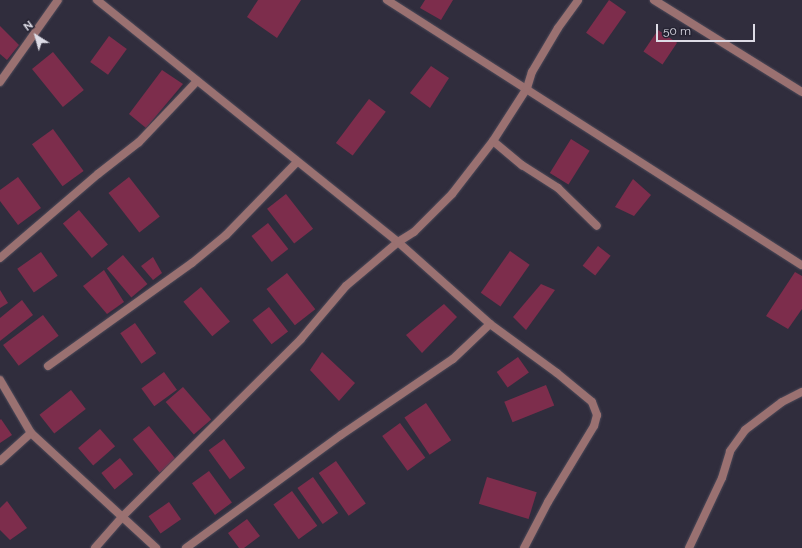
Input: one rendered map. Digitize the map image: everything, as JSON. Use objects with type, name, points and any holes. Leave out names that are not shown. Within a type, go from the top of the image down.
[{"type":"street","points":[[0,82],[58,0]]},
{"type":"street","points":[[97,0],[398,242],[490,324],[569,382],[592,402],[597,415],[591,431],[548,502],[524,548]]},
{"type":"street","points":[[387,0],[802,265]]},
{"type":"street","points":[[95,548],[123,516],[300,339],[346,286],[398,242],[414,232],[452,194],[493,141],[527,88],[532,72],[578,0]]},
{"type":"street","points":[[654,0],[802,92]]},
{"type":"street","points":[[0,258],[98,174],[139,142],[197,81]]},
{"type":"street","points":[[493,141],[522,165],[558,188],[597,226]]},
{"type":"street","points":[[48,366],[192,263],[226,235],[297,162]]},
{"type":"street","points":[[186,548],[341,435],[453,359],[490,324]]},
{"type":"street","points":[[0,380],[31,433],[123,516],[156,548]]},
{"type":"street","points":[[689,548],[722,478],[730,451],[745,430],[782,402],[802,392]]},
{"type":"street","points":[[0,461],[31,433]]},
{"type":"building","points":[[258,0],[301,0],[277,38],[247,17]]},
{"type":"building","points":[[425,0],[453,0],[441,20],[420,8]]},
{"type":"building","points":[[609,0],[626,12],[603,45],[586,33]]},
{"type":"building","points":[[0,26],[19,45],[7,60],[0,54]]},
{"type":"building","points":[[658,30],[677,43],[663,64],[643,52]]},
{"type":"building","points":[[109,36],[127,49],[108,75],[90,62]]},
{"type":"building","points":[[53,52],[84,90],[63,107],[32,69]]},
{"type":"building","points":[[431,66],[449,78],[430,108],[410,93]]},
{"type":"building","points":[[162,70],[183,84],[146,128],[129,114]]},
{"type":"building","points":[[369,99],[386,112],[353,156],[336,143]]},
{"type":"building","points":[[53,129],[84,171],[63,186],[32,144]]},
{"type":"building","points":[[571,139],[590,151],[568,185],[550,173]]},
{"type":"building","points":[[18,177],[41,208],[18,225],[0,201],[0,190]]},
{"type":"building","points":[[129,177],[160,216],[139,232],[109,193]]},
{"type":"building","points":[[633,179],[651,195],[634,216],[615,207]]},
{"type":"building","points":[[286,194],[313,229],[294,243],[267,209]]},
{"type":"building","points":[[79,210],[108,244],[92,258],[63,223]]},
{"type":"building","points":[[268,223],[288,249],[272,262],[251,236]]},
{"type":"building","points":[[598,246],[611,256],[595,276],[583,266]]},
{"type":"building","points":[[510,251],[530,265],[500,307],[481,293]]},
{"type":"building","points":[[41,252],[58,276],[34,292],[17,269]]},
{"type":"building","points":[[123,255],[147,284],[131,298],[107,268]]},
{"type":"building","points":[[153,257],[162,273],[153,280],[141,266]]},
{"type":"building","points":[[104,270],[124,302],[107,314],[83,286]]},
{"type":"building","points":[[795,272],[802,276],[802,309],[788,329],[766,316]]},
{"type":"building","points":[[287,273],[315,309],[295,325],[267,289]]},
{"type":"building","points":[[541,284],[555,290],[526,330],[513,317]]},
{"type":"building","points":[[201,287],[230,321],[212,336],[183,302]]},
{"type":"building","points":[[0,290],[8,303],[0,308]]},
{"type":"building","points":[[22,300],[33,315],[0,341],[0,318]]},
{"type":"building","points":[[444,304],[457,317],[422,353],[406,335]]},
{"type":"building","points":[[269,307],[288,331],[272,344],[252,320]]},
{"type":"building","points":[[43,315],[59,336],[19,366],[3,345]]},
{"type":"building","points":[[135,323],[156,353],[141,364],[120,333]]},
{"type":"building","points":[[322,352],[355,383],[339,401],[310,370]]},
{"type":"building","points":[[518,357],[529,373],[508,387],[497,372]]},
{"type":"building","points":[[164,372],[177,390],[154,406],[141,388]]},
{"type":"building","points":[[546,385],[554,405],[513,422],[504,402]]},
{"type":"building","points":[[183,387],[211,419],[194,435],[166,402]]},
{"type":"building","points":[[71,390],[86,409],[54,434],[39,415]]},
{"type":"building","points":[[426,403],[451,440],[430,455],[404,418]]},
{"type":"building","points":[[1,419],[12,435],[0,443],[0,420]]},
{"type":"building","points":[[400,423],[425,458],[407,471],[382,436]]},
{"type":"building","points":[[149,426],[176,459],[160,473],[133,439]]},
{"type":"building","points":[[100,429],[115,446],[93,465],[78,448]]},
{"type":"building","points":[[224,439],[245,468],[230,479],[209,450]]},
{"type":"building","points":[[120,458],[133,474],[115,489],[101,473]]},
{"type":"building","points":[[336,461],[366,504],[349,516],[319,473]]},
{"type":"building","points":[[209,471],[232,503],[215,515],[192,483]]},
{"type":"building","points":[[313,477],[338,513],[323,524],[297,488]]},
{"type":"building","points":[[487,477],[537,492],[529,519],[479,504]]},
{"type":"building","points":[[292,491],[317,526],[299,539],[273,505]]},
{"type":"building","points":[[7,501],[27,528],[10,540],[0,530],[0,508]]},
{"type":"building","points":[[169,502],[181,519],[161,534],[149,516]]},
{"type":"building","points":[[247,519],[260,536],[244,548],[239,548],[228,533]]}]
